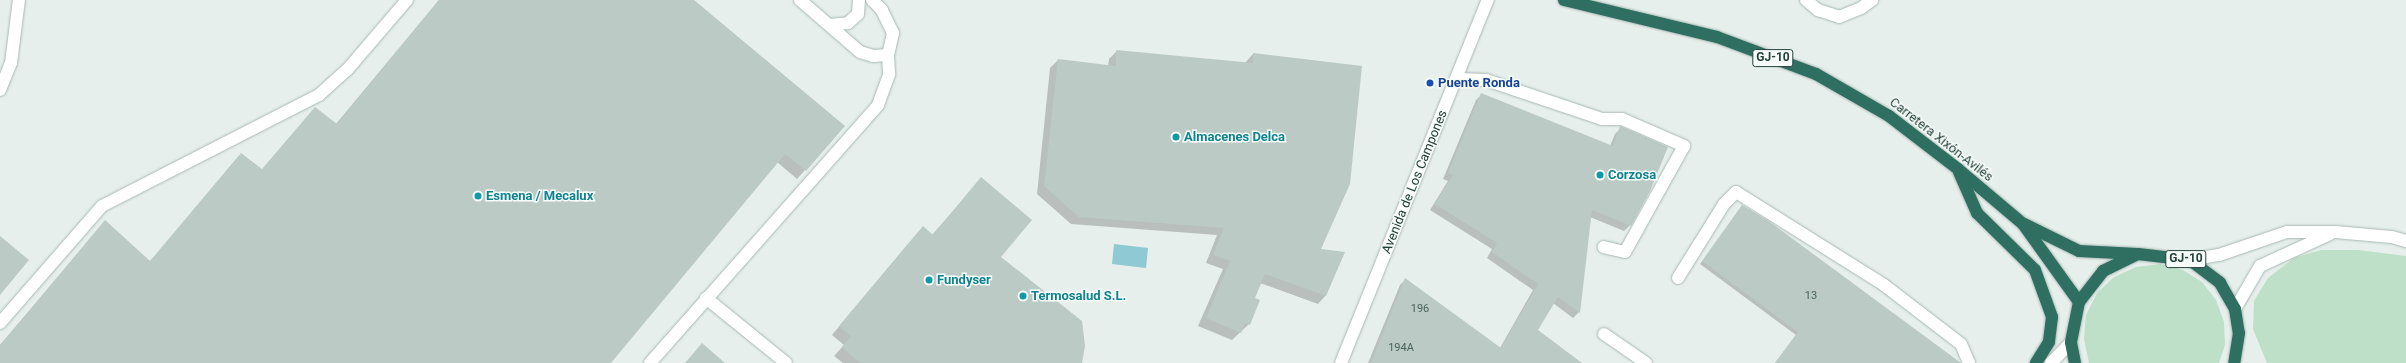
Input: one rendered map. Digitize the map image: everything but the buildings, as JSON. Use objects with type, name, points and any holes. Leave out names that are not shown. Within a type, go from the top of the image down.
[{"type":"highway","name":"Carretera Xixón-Avilés","points":[[1564,0],[1716,37],[1816,74],[1889,116],[1958,169],[2023,224],[2079,302]]},
{"type":"highway","points":[[1958,169],[1977,213],[2035,270],[2052,316],[2049,342],[2036,363]]},
{"type":"highway","name":"Carretera Xixón-Avilés","points":[[2023,224],[2079,251],[2138,254]]},
{"type":"highway","points":[[2075,363],[2071,342],[2079,302],[2103,271],[2138,254]]},
{"type":"highway","name":"GJ-10","points":[[2138,254],[2190,260],[2220,283],[2234,309],[2239,333],[2236,362]]},
{"type":"street","points":[[0,90],[11,63],[19,0]]},
{"type":"street","points":[[0,323],[102,206],[318,95],[347,70],[407,0]]},
{"type":"street","points":[[830,26],[848,22],[858,14],[859,0]]},
{"type":"street","points":[[650,363],[878,105],[889,74],[888,55],[893,33],[882,10],[872,0]]},
{"type":"street","points":[[1806,0],[1818,10],[1840,17],[1861,8],[1872,0]]},
{"type":"street","points":[[806,2],[830,26],[860,52],[873,56],[888,55]]},
{"type":"street","name":"Avenida de Los Campones","points":[[1341,363],[1458,78],[1487,3]]},
{"type":"street","points":[[1458,78],[1486,80],[1602,119],[1622,119],[1684,146],[1625,252],[1604,247]]},
{"type":"street","points":[[1678,278],[1724,204],[1736,192],[1884,285],[1961,344],[1969,363]]},
{"type":"street","points":[[2190,260],[2219,255],[2287,232],[2335,232],[2392,237],[2406,241]]},
{"type":"street","points":[[2234,309],[2260,266],[2335,232]]},
{"type":"street","points":[[706,298],[786,363]]},
{"type":"street","points":[[1604,334],[1646,363]]},
{"type":"street","points":[[2051,363],[2071,342]]},
{"type":"green space","points":[[2321,250],[2358,250],[2406,256],[2406,363],[2267,363],[2253,329],[2254,301],[2268,278],[2294,258]]},
{"type":"green space","points":[[2160,264],[2183,270],[2202,282],[2216,300],[2224,322],[2225,345],[2219,363],[2089,363],[2084,339],[2086,315],[2097,293],[2114,277],[2136,267]]},
{"type":"water","points":[[1114,244],[1148,248],[1146,268],[1112,264]]},
{"type":"place","name":"Puente Ronda","points":[[1430,83]]},
{"type":"place","name":"Almacenes Delca","points":[[1176,137]]},
{"type":"place","name":"Corzosa","points":[[1600,175]]},
{"type":"place","name":"Esmena / Mecalux","points":[[478,196]]},
{"type":"place","name":"Fundyser","points":[[929,280]]},
{"type":"place","name":"Termosalud S.L.","points":[[1023,296]]}]
